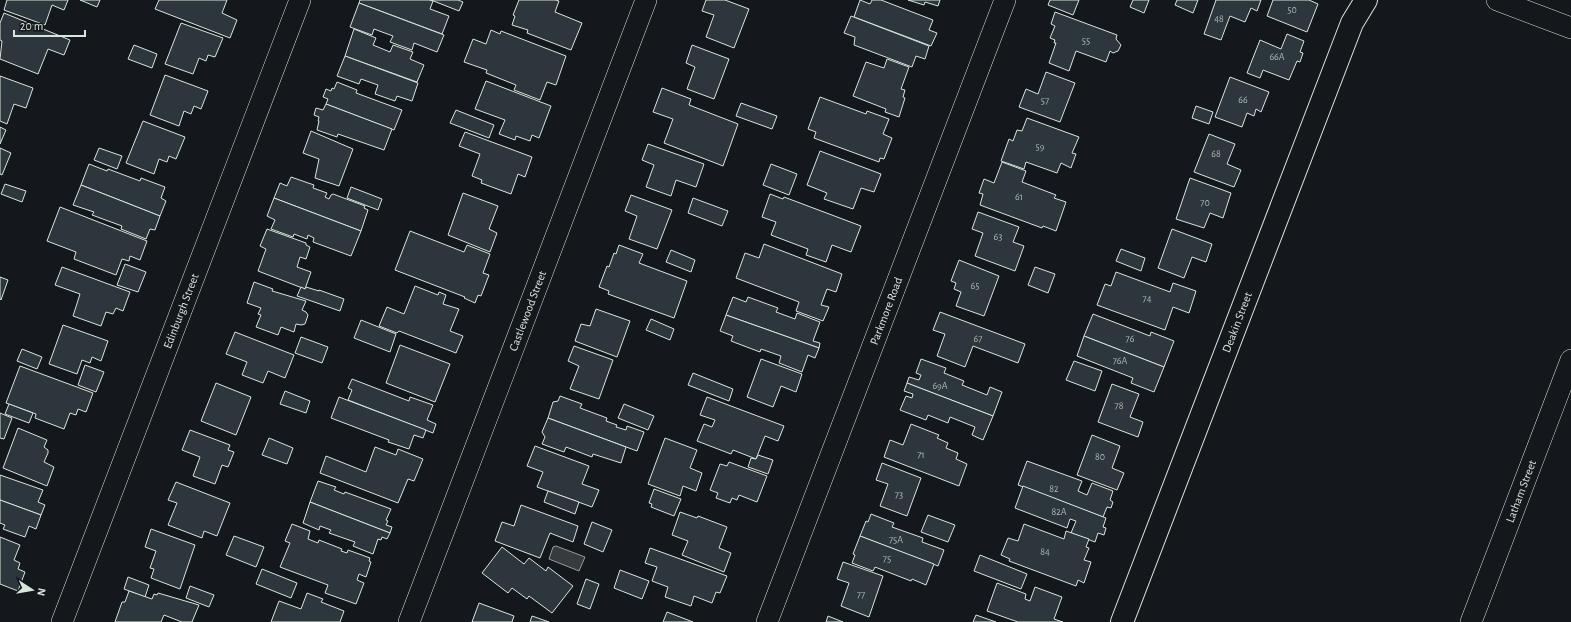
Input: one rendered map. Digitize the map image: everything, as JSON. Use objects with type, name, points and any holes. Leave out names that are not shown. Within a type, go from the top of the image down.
[{"type":"street","name":"Edinburgh Street","points":[[62,622],[300,0]]},
{"type":"street","name":"Castlewood Street","points":[[409,622],[646,0]]},
{"type":"street","name":"Parkmore Road","points":[[767,622],[1004,0]]},
{"type":"street","name":"Deakin Street","points":[[1122,622],[1352,22],[1356,0]]},
{"type":"street","name":"Deakin Street","points":[[1352,22],[1366,0]]},
{"type":"street","points":[[1496,0],[1571,28]]},
{"type":"street","name":"Latham Street","points":[[1471,622],[1571,360]]},
{"type":"shaded area","points":[[556,546],[585,557],[579,571],[549,559],[553,547]]},
{"type":"building","points":[[7,0],[68,0],[64,10],[52,5],[45,25],[4,10]]},
{"type":"building","points":[[80,0],[100,0],[97,7]]},
{"type":"building","points":[[159,0],[227,0],[222,13],[237,20],[230,38],[155,9]]},
{"type":"building","points":[[360,0],[429,0],[433,1],[430,9],[449,16],[442,34],[359,3]]},
{"type":"building","points":[[431,0],[458,0],[463,2],[459,11]]},
{"type":"building","points":[[519,0],[559,1],[555,12],[582,23],[571,50],[527,33],[528,30],[512,25],[515,16],[513,15]]},
{"type":"building","points":[[706,0],[725,0],[749,9],[734,48],[706,37],[714,15],[702,11]]},
{"type":"building","points":[[860,0],[870,4],[872,0],[881,0],[933,20],[929,30],[937,33],[931,46],[854,17]]},
{"type":"building","points":[[908,0],[940,0],[938,6],[925,2],[924,5]]},
{"type":"building","points":[[1050,0],[1079,0],[1073,15],[1048,5]]},
{"type":"building","points":[[1133,0],[1149,0],[1144,13],[1130,7]]},
{"type":"building","points":[[1177,0],[1198,0],[1193,13],[1175,5]]},
{"type":"building","points":[[1216,0],[1261,0],[1257,11],[1251,8],[1245,22],[1230,16],[1221,40],[1204,34]]},
{"type":"building","points":[[1273,0],[1309,0],[1318,4],[1307,32],[1267,16]]},
{"type":"building","points":[[359,3],[444,35],[437,52],[414,43],[412,50],[390,42],[393,36],[374,29],[372,35],[350,27]]},
{"type":"building","points":[[1055,12],[1117,35],[1116,39],[1121,45],[1118,51],[1113,53],[1110,51],[1106,62],[1076,51],[1069,71],[1049,63],[1056,43],[1054,43],[1055,40],[1050,38],[1055,26],[1051,24]]},
{"type":"building","points":[[4,13],[70,40],[64,55],[48,49],[38,74],[0,59],[2,41],[0,40],[0,23]]},
{"type":"building","points":[[851,16],[929,46],[925,59],[916,56],[912,67],[854,45],[855,37],[844,33]]},
{"type":"building","points":[[181,23],[223,38],[215,57],[208,55],[206,61],[199,58],[193,74],[165,64]]},
{"type":"building","points":[[354,29],[376,38],[373,45],[390,52],[393,45],[413,52],[410,59],[424,65],[417,82],[345,56]]},
{"type":"building","points":[[491,30],[500,34],[501,31],[566,56],[556,85],[547,82],[540,100],[514,90],[516,85],[486,73],[487,70],[464,62],[473,39],[486,44]]},
{"type":"building","points":[[1287,34],[1304,41],[1300,52],[1303,53],[1300,62],[1297,61],[1289,80],[1263,70],[1260,78],[1247,73],[1260,40],[1281,49]]},
{"type":"building","points":[[134,45],[157,54],[152,68],[128,59]]},
{"type":"building","points":[[692,45],[729,59],[714,99],[687,89],[695,67],[686,63]]},
{"type":"building","points":[[345,56],[418,83],[412,101],[397,96],[395,101],[375,94],[378,85],[361,79],[359,84],[337,76]]},
{"type":"building","points":[[887,59],[909,67],[901,89],[905,90],[903,97],[905,98],[899,117],[885,112],[886,109],[853,96],[866,62],[884,68]]},
{"type":"building","points":[[1046,72],[1075,83],[1060,122],[1019,107],[1026,89],[1038,94]]},
{"type":"building","points":[[165,75],[208,91],[201,109],[194,106],[191,114],[184,111],[179,126],[150,115]]},
{"type":"building","points":[[0,76],[33,88],[26,108],[14,104],[7,124],[0,121]]},
{"type":"building","points":[[1230,77],[1269,92],[1261,112],[1256,109],[1254,116],[1247,113],[1242,127],[1215,117]]},
{"type":"building","points":[[486,81],[551,106],[539,138],[532,135],[530,141],[516,136],[515,140],[499,134],[505,120],[475,109]]},
{"type":"building","points":[[337,82],[357,90],[356,93],[402,110],[394,130],[326,104],[328,99],[323,97],[326,89],[331,91],[332,88],[334,89]]},
{"type":"building","points":[[662,88],[691,99],[689,105],[738,124],[723,166],[664,143],[673,119],[653,112]]},
{"type":"building","points":[[820,97],[866,114],[867,111],[889,119],[883,134],[892,138],[884,159],[880,158],[879,162],[814,138],[816,132],[808,129]]},
{"type":"building","points":[[741,103],[777,116],[772,129],[736,116]]},
{"type":"building","points":[[326,104],[392,129],[384,150],[338,134],[337,137],[317,130],[319,117],[314,115],[316,108],[323,110]]},
{"type":"building","points":[[1196,106],[1213,112],[1209,124],[1192,118]]},
{"type":"building","points":[[456,110],[494,125],[489,138],[450,123]]},
{"type":"building","points":[[1027,118],[1079,137],[1072,153],[1076,154],[1071,168],[1061,163],[1057,173],[1026,162],[1024,169],[1001,161],[1009,139],[1013,141],[1017,130],[1022,131]]},
{"type":"building","points":[[143,121],[185,137],[176,159],[169,156],[167,162],[159,159],[154,174],[126,163]]},
{"type":"building","points":[[0,127],[6,130],[0,144]]},
{"type":"building","points":[[311,131],[353,149],[339,186],[315,178],[319,159],[303,153]]},
{"type":"building","points":[[465,132],[532,157],[525,177],[518,174],[511,194],[481,183],[482,180],[472,176],[480,154],[459,146]]},
{"type":"building","points":[[1209,134],[1235,144],[1227,164],[1241,170],[1234,187],[1194,172]]},
{"type":"building","points":[[648,144],[704,164],[696,187],[676,180],[671,196],[646,187],[654,165],[642,160]]},
{"type":"building","points":[[0,148],[11,153],[2,175],[0,174]]},
{"type":"building","points":[[99,148],[122,156],[117,169],[94,160]]},
{"type":"building","points":[[820,151],[881,174],[874,192],[861,188],[853,209],[824,199],[827,193],[807,185]]},
{"type":"building","points":[[1002,162],[1026,171],[1022,182],[1056,195],[1054,198],[1066,202],[1056,231],[1043,226],[1042,228],[980,205],[983,194],[979,193],[984,179],[994,183]]},
{"type":"building","points":[[89,164],[107,171],[108,169],[140,181],[141,178],[165,187],[161,198],[166,201],[160,216],[81,185]]},
{"type":"building","points":[[771,164],[797,174],[789,195],[763,185]]},
{"type":"building","points":[[291,177],[314,185],[313,188],[327,193],[325,197],[329,199],[333,194],[365,206],[364,208],[368,210],[361,231],[274,198],[280,183],[287,186]]},
{"type":"building","points":[[1190,178],[1231,193],[1223,218],[1210,213],[1204,228],[1176,219]]},
{"type":"building","points":[[5,184],[26,191],[22,202],[1,194]]},
{"type":"building","points":[[81,185],[160,216],[155,230],[150,229],[146,239],[121,229],[122,226],[92,215],[94,212],[73,205]]},
{"type":"building","points":[[351,187],[382,199],[378,210],[347,198]]},
{"type":"building","points":[[463,193],[498,206],[489,229],[497,233],[490,252],[448,235]]},
{"type":"building","points":[[770,194],[783,199],[784,197],[861,226],[851,252],[832,245],[826,262],[806,255],[808,249],[771,235],[776,222],[762,217]]},
{"type":"building","points":[[631,195],[672,210],[657,249],[629,239],[637,216],[625,211]]},
{"type":"building","points":[[274,198],[361,231],[351,256],[313,242],[314,238],[308,235],[307,239],[294,234],[293,237],[271,229],[275,220],[267,216]]},
{"type":"building","points":[[693,198],[728,211],[722,226],[688,213]]},
{"type":"building","points":[[60,207],[147,241],[140,260],[130,256],[129,261],[122,259],[116,275],[74,259],[76,252],[47,241]]},
{"type":"building","points":[[978,212],[1019,227],[1013,242],[1024,246],[1015,271],[975,256],[983,233],[972,229]]},
{"type":"building","points":[[267,229],[306,243],[306,245],[310,247],[306,259],[300,257],[297,267],[311,272],[305,289],[258,271],[266,249],[260,246]]},
{"type":"building","points":[[1172,229],[1212,244],[1206,262],[1192,257],[1184,278],[1158,268]]},
{"type":"building","points":[[410,231],[464,252],[467,245],[490,254],[483,273],[489,275],[481,296],[478,295],[475,303],[464,298],[465,297],[395,270]]},
{"type":"building","points":[[764,244],[842,274],[836,292],[827,289],[821,305],[829,307],[823,321],[796,311],[799,302],[736,278],[745,253],[759,258]]},
{"type":"building","points":[[619,245],[643,254],[639,263],[687,281],[674,318],[608,294],[609,291],[599,287],[607,266],[609,267],[614,253],[616,254]]},
{"type":"building","points":[[1121,249],[1145,258],[1141,271],[1116,261]]},
{"type":"building","points":[[671,250],[695,260],[691,272],[666,262]]},
{"type":"building","points":[[959,260],[999,276],[984,316],[956,306],[961,292],[954,289],[956,283],[951,281]]},
{"type":"building","points":[[125,264],[146,272],[138,292],[117,285]]},
{"type":"building","points":[[62,267],[130,292],[123,311],[116,308],[113,314],[106,312],[101,326],[73,316],[80,294],[55,285]]},
{"type":"building","points":[[1035,267],[1055,274],[1048,293],[1028,285]]},
{"type":"building","points":[[1116,272],[1170,292],[1173,283],[1196,291],[1189,313],[1173,307],[1165,330],[1097,305],[1105,284],[1111,286]]},
{"type":"building","points":[[0,277],[8,280],[1,300],[0,299]]},
{"type":"building","points":[[254,282],[273,289],[272,291],[306,301],[302,310],[308,315],[305,324],[296,324],[294,332],[281,327],[278,335],[256,327],[261,315],[258,314],[261,308],[247,303]]},
{"type":"building","points":[[415,286],[438,295],[439,292],[446,295],[443,304],[459,309],[450,331],[463,336],[456,353],[399,331],[397,333],[379,326],[387,307],[404,314]]},
{"type":"building","points":[[301,287],[305,289],[306,287],[319,290],[344,299],[340,311],[297,296]]},
{"type":"building","points":[[733,297],[746,302],[748,297],[778,308],[776,312],[795,319],[797,313],[820,322],[813,341],[820,343],[819,348],[726,315]]},
{"type":"building","points":[[596,309],[630,321],[617,357],[575,341],[581,324],[590,326]]},
{"type":"building","points":[[940,312],[1025,344],[1018,363],[973,346],[965,367],[937,356],[945,334],[933,330]]},
{"type":"building","points":[[1093,314],[1150,336],[1151,332],[1174,341],[1164,367],[1084,336]]},
{"type":"building","points":[[726,315],[819,348],[815,358],[808,355],[802,372],[779,363],[781,356],[761,349],[760,352],[731,341],[733,336],[720,331]]},
{"type":"building","points":[[651,319],[674,329],[670,340],[646,330]]},
{"type":"building","points":[[361,320],[396,334],[390,352],[354,338]]},
{"type":"building","points":[[63,325],[108,341],[101,361],[92,357],[90,363],[82,360],[77,374],[49,364]]},
{"type":"building","points":[[235,332],[294,355],[285,378],[268,371],[263,383],[242,375],[247,362],[226,354]]},
{"type":"building","points":[[1084,336],[1164,367],[1154,392],[1131,383],[1133,378],[1077,356]]},
{"type":"building","points":[[301,337],[328,347],[322,363],[295,353]]},
{"type":"building","points":[[400,345],[450,364],[435,402],[386,383]]},
{"type":"building","points":[[574,346],[613,360],[599,399],[570,389],[579,366],[568,361]]},
{"type":"building","points":[[22,349],[42,357],[37,369],[17,361]]},
{"type":"building","points":[[761,359],[802,374],[796,392],[781,386],[773,407],[747,397]]},
{"type":"building","points":[[921,359],[946,368],[944,373],[964,381],[962,385],[987,395],[990,387],[1002,392],[993,416],[907,383],[909,377],[919,380],[921,375],[916,373]]},
{"type":"building","points":[[1074,361],[1102,371],[1095,391],[1066,380]]},
{"type":"building","points":[[85,365],[104,372],[96,392],[78,385]]},
{"type":"building","points":[[20,366],[93,393],[86,412],[78,409],[76,415],[70,413],[64,429],[35,418],[36,414],[6,403]]},
{"type":"building","points":[[693,373],[733,389],[729,401],[688,385]]},
{"type":"building","points":[[352,379],[409,401],[410,397],[433,405],[427,420],[436,424],[433,433],[348,400],[352,390],[348,388]]},
{"type":"building","points":[[216,383],[251,397],[236,435],[201,421]]},
{"type":"building","points":[[907,383],[993,416],[983,440],[972,435],[975,427],[950,417],[948,423],[928,415],[926,420],[900,410],[906,396],[912,398],[913,394],[904,391]]},
{"type":"building","points":[[1112,384],[1139,394],[1130,417],[1143,422],[1138,437],[1098,422]]},
{"type":"building","points":[[285,391],[310,401],[306,413],[280,404]]},
{"type":"building","points":[[560,396],[582,404],[580,408],[607,418],[606,421],[617,425],[616,427],[626,430],[627,426],[644,432],[637,451],[548,418],[553,402],[558,401]]},
{"type":"building","points":[[339,397],[426,430],[423,438],[414,435],[409,449],[388,442],[389,440],[331,418]]},
{"type":"building","points":[[707,397],[784,426],[778,441],[765,436],[756,459],[733,450],[731,454],[697,441],[704,424],[712,427],[715,420],[700,415]]},
{"type":"building","points":[[9,404],[33,413],[29,423],[5,414]]},
{"type":"building","points":[[624,404],[654,416],[648,430],[618,418]]},
{"type":"building","points":[[0,413],[12,418],[4,439],[0,438]]},
{"type":"building","points":[[548,418],[626,447],[621,463],[593,454],[592,457],[566,447],[564,452],[542,444],[545,437],[542,432]]},
{"type":"building","points":[[911,424],[939,435],[937,438],[948,443],[946,448],[958,453],[956,459],[967,464],[959,486],[884,457],[890,440],[903,445]]},
{"type":"building","points":[[18,428],[47,440],[44,447],[48,450],[48,453],[44,462],[54,467],[47,486],[3,468]]},
{"type":"building","points":[[190,430],[230,445],[228,450],[234,452],[228,467],[222,465],[215,484],[193,476],[200,457],[182,450]]},
{"type":"building","points":[[1092,435],[1120,446],[1112,468],[1124,473],[1117,490],[1077,475]]},
{"type":"building","points":[[269,438],[293,448],[287,464],[262,455]]},
{"type":"building","points":[[665,438],[697,450],[690,468],[702,473],[696,491],[683,486],[680,496],[648,484]]},
{"type":"building","points":[[535,446],[589,466],[582,484],[599,490],[592,507],[537,487],[543,472],[527,466]]},
{"type":"building","points":[[375,447],[396,455],[398,449],[423,459],[414,481],[408,479],[398,503],[320,473],[326,456],[366,472]]},
{"type":"building","points":[[758,455],[773,460],[768,474],[748,467],[751,458],[756,459]]},
{"type":"building","points":[[1027,461],[1082,481],[1078,491],[1087,495],[1092,483],[1113,491],[1110,500],[1113,502],[1111,508],[1107,507],[1103,517],[1018,485]]},
{"type":"building","points":[[729,462],[767,476],[757,502],[739,495],[737,500],[732,498],[730,503],[716,498],[718,493],[710,490],[720,464],[727,466]]},
{"type":"building","points":[[882,463],[921,478],[907,516],[880,506],[888,484],[876,480]]},
{"type":"building","points":[[0,475],[43,490],[38,502],[45,505],[41,515],[0,500]]},
{"type":"building","points":[[318,481],[336,487],[334,490],[344,494],[345,492],[391,509],[386,520],[388,521],[386,525],[392,527],[390,533],[310,502]]},
{"type":"building","points":[[176,482],[230,503],[217,536],[204,531],[202,538],[168,525],[177,503],[168,500]]},
{"type":"building","points":[[1023,486],[1106,518],[1103,527],[1106,528],[1104,535],[1098,533],[1095,542],[1071,533],[1076,521],[1070,519],[1067,528],[1015,508]]},
{"type":"building","points":[[654,489],[681,499],[674,516],[651,507],[652,504],[649,503]]},
{"type":"building","points":[[548,491],[579,502],[575,514],[544,502]]},
{"type":"building","points":[[0,500],[41,515],[36,529],[29,526],[25,537],[3,529],[5,525],[0,523]]},
{"type":"building","points":[[310,502],[390,533],[387,539],[382,537],[381,540],[378,539],[373,554],[353,546],[355,542],[329,533],[331,530],[320,526],[319,530],[303,523]]},
{"type":"building","points":[[521,505],[578,526],[573,542],[550,533],[540,558],[495,541],[502,522],[514,526]]},
{"type":"building","points":[[680,512],[697,518],[698,516],[727,527],[719,548],[731,553],[724,572],[682,555],[688,541],[672,535]]},
{"type":"building","points":[[871,514],[894,523],[892,527],[923,538],[922,542],[944,550],[938,566],[860,536],[866,521],[868,522]]},
{"type":"building","points":[[928,515],[955,525],[948,542],[921,532]]},
{"type":"building","points":[[592,522],[612,530],[603,552],[584,544]]},
{"type":"building","points":[[292,524],[310,531],[308,539],[318,543],[319,540],[342,549],[341,551],[347,553],[348,550],[370,558],[369,561],[371,562],[366,577],[359,574],[357,580],[364,583],[356,604],[325,593],[328,585],[280,567],[290,543],[285,541]]},
{"type":"building","points":[[1024,524],[1064,539],[1066,531],[1089,539],[1086,547],[1089,548],[1084,560],[1091,562],[1084,583],[1078,580],[1076,586],[1009,561],[1010,559],[1001,555],[1008,538],[1018,541]]},
{"type":"building","points":[[151,529],[195,545],[180,589],[151,578],[154,569],[150,568],[156,551],[145,547]]},
{"type":"building","points":[[234,536],[264,547],[256,567],[226,555]]},
{"type":"building","points":[[860,536],[934,564],[926,585],[912,579],[911,581],[875,567],[873,571],[852,563],[855,555],[853,554]]},
{"type":"building","points":[[0,537],[20,545],[14,560],[20,563],[18,569],[25,572],[18,591],[0,584]]},
{"type":"building","points":[[502,547],[524,564],[529,558],[546,571],[548,567],[573,586],[552,613],[529,596],[527,599],[512,588],[508,593],[482,573]]},
{"type":"building","points":[[650,548],[727,576],[720,593],[716,592],[712,603],[694,596],[691,606],[665,597],[668,587],[652,581],[657,567],[645,563]]},
{"type":"building","points":[[980,555],[1027,574],[1021,589],[974,571]]},
{"type":"building","points":[[843,562],[883,576],[869,617],[841,606],[849,583],[837,579]]},
{"type":"building","points":[[262,569],[297,583],[291,598],[256,584]]},
{"type":"building","points":[[620,570],[649,581],[642,599],[614,588]]},
{"type":"building","points":[[128,577],[149,585],[145,597],[124,589]]},
{"type":"building","points":[[586,579],[599,584],[590,609],[577,604]]},
{"type":"building","points":[[997,583],[1026,594],[1025,599],[1030,601],[1035,587],[1062,597],[1054,619],[1063,622],[1018,622],[987,611]]},
{"type":"building","points":[[190,586],[214,595],[209,607],[186,598]]},
{"type":"building","points":[[129,591],[152,599],[154,594],[157,595],[158,593],[199,605],[192,622],[182,622],[164,615],[161,622],[115,622],[122,602],[125,602]]},
{"type":"building","points":[[307,593],[323,599],[321,602],[344,611],[340,622],[271,622],[279,601],[301,609]]},
{"type":"building","points":[[479,603],[514,616],[512,622],[472,622]]},
{"type":"building","points":[[667,612],[693,622],[663,622]]},
{"type":"building","points":[[976,615],[996,622],[973,622]]},
{"type":"building","points":[[532,616],[549,622],[530,622]]},
{"type":"building","points":[[828,616],[843,622],[826,622]]}]
